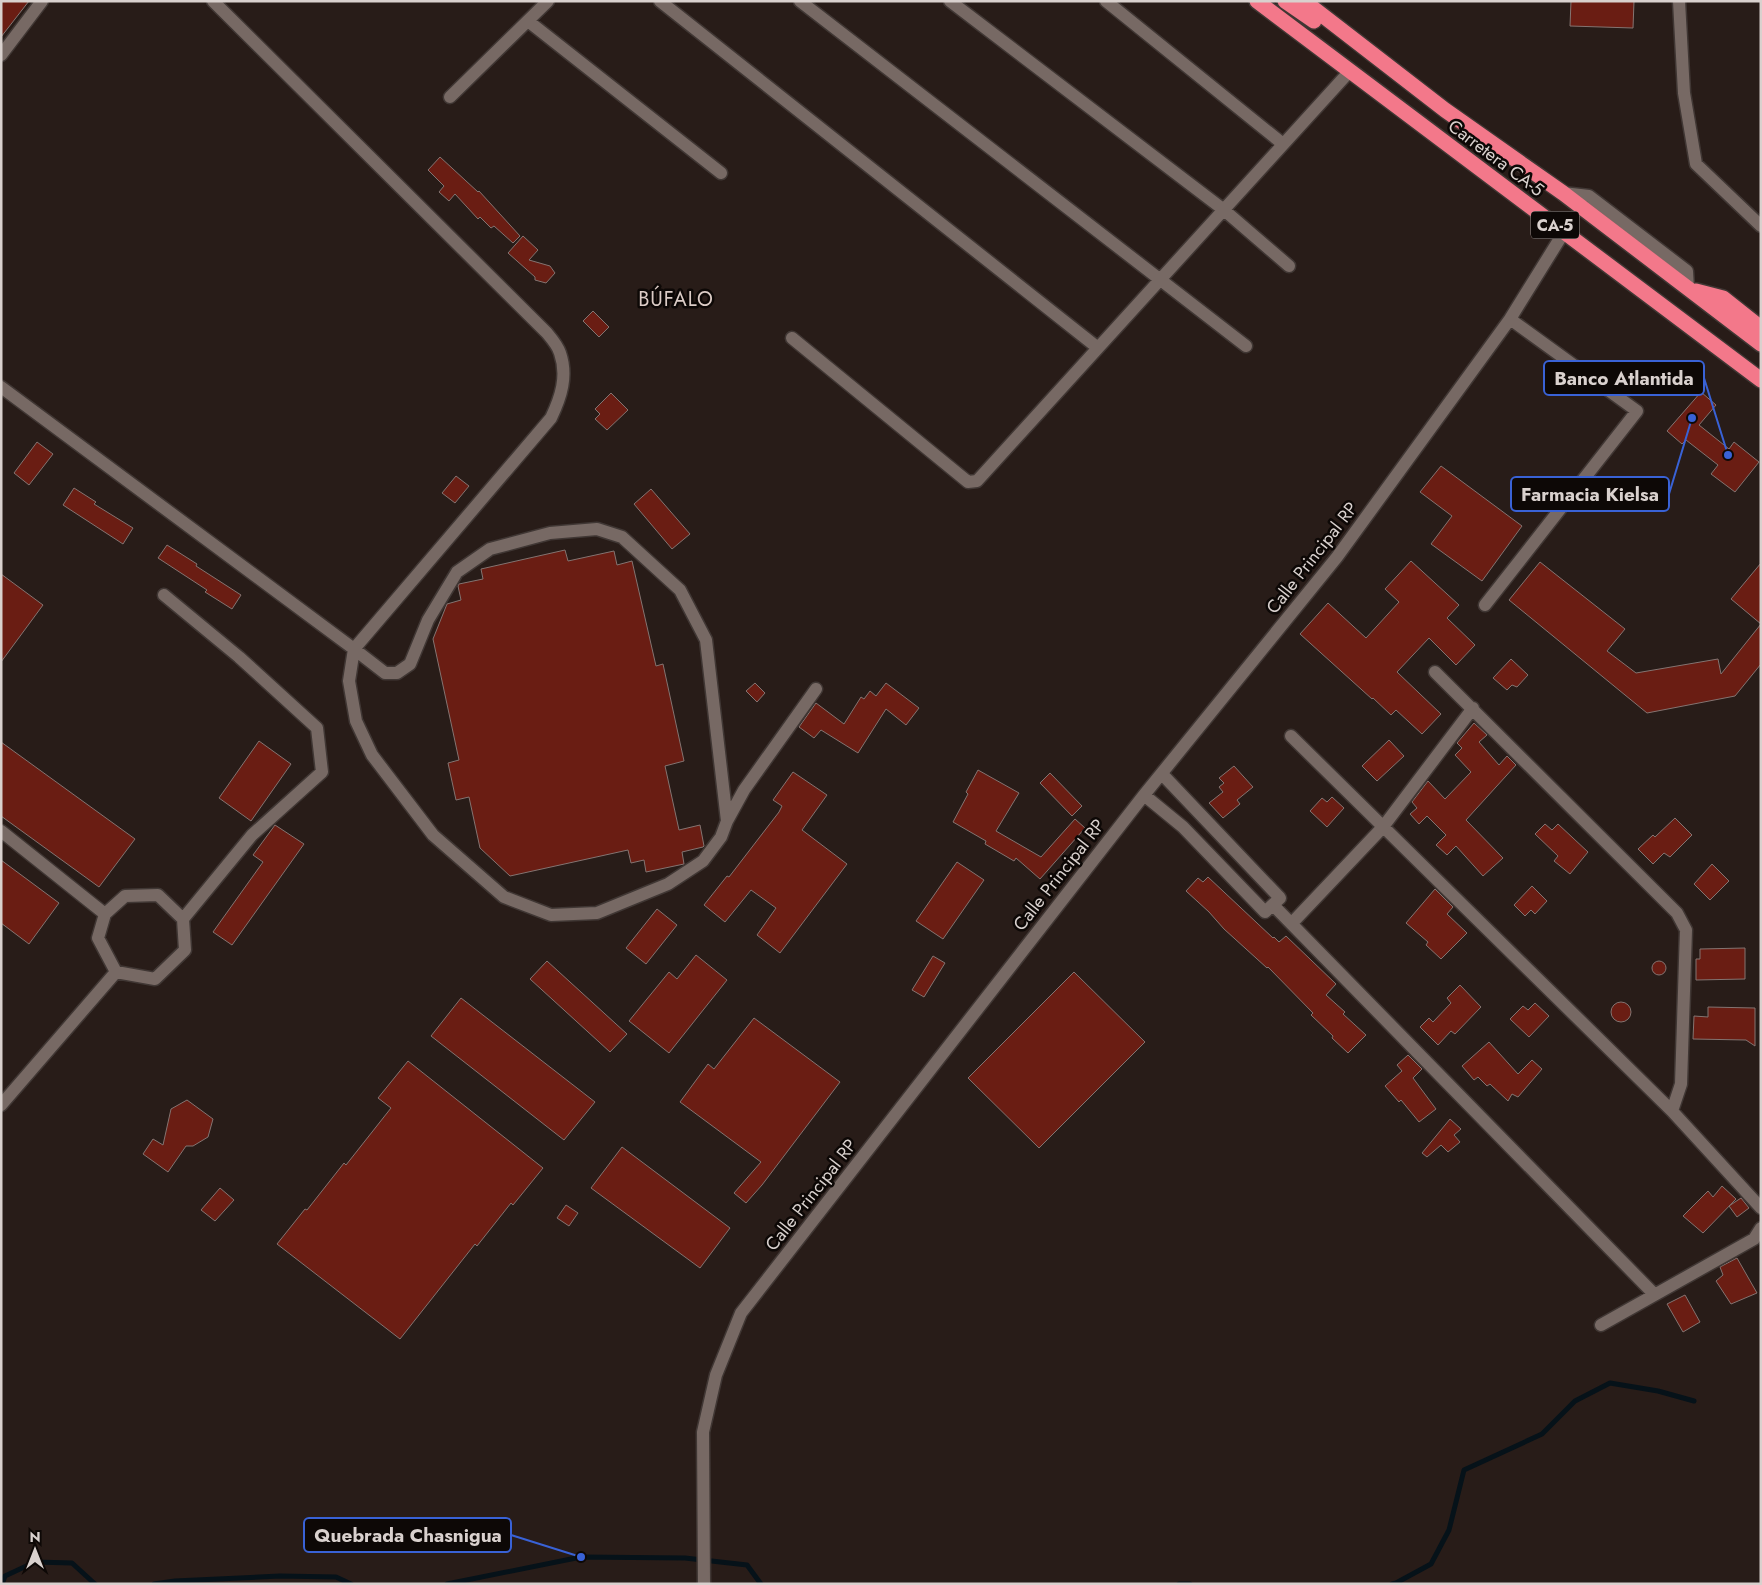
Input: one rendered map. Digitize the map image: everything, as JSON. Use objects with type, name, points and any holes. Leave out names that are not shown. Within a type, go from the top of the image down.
[{"type":"highway","name":"Carretera CA-5","points":[[1256,1],[1761,380]]},
{"type":"highway","points":[[1285,1],[1409,83]]},
{"type":"highway","name":"Carretera CA-5","points":[[1304,1],[1409,83],[1563,193],[1761,344]]},
{"type":"highway","points":[[1688,289],[1723,298],[1761,328]]},
{"type":"street","points":[[1,56],[42,1]]},
{"type":"street","points":[[213,1],[547,333],[560,351],[564,372],[561,396],[552,418],[354,648],[349,681],[356,720],[372,755],[433,835],[504,897],[551,915],[597,913],[668,884],[703,861],[721,837],[744,790],[816,689]]},
{"type":"street","points":[[450,97],[548,1]]},
{"type":"street","points":[[660,1],[1098,348]]},
{"type":"street","points":[[800,1],[1246,346]]},
{"type":"street","points":[[950,1],[1224,210],[1290,266]]},
{"type":"street","points":[[1106,1],[1283,144]]},
{"type":"street","points":[[1679,1],[1684,93],[1696,164],[1761,226]]},
{"type":"street","points":[[528,21],[721,172]]},
{"type":"street","points":[[792,338],[968,482],[973,483],[977,481],[1349,72]]},
{"type":"street","name":"Calle Principal RP","points":[[704,1584],[703,1432],[716,1374],[741,1313],[1144,795],[1337,557],[1510,319],[1564,232]]},
{"type":"street","points":[[1485,605],[1637,411],[1510,319]]},
{"type":"street","points":[[1,387],[354,648],[385,674],[398,673],[410,664],[428,620],[457,572],[490,549],[550,533],[597,530],[622,537],[680,590],[706,640],[728,821]]},
{"type":"street","points":[[164,595],[239,657],[317,728],[322,772],[252,835],[183,919]]},
{"type":"street","points":[[1435,672],[1677,913],[1686,930],[1681,1084],[1672,1111]]},
{"type":"street","points":[[1292,923],[1384,827],[1473,708]]},
{"type":"street","points":[[1291,736],[1672,1111],[1761,1208]]},
{"type":"street","points":[[1162,774],[1273,905]]},
{"type":"street","points":[[1144,795],[1292,923],[1654,1294]]},
{"type":"street","points":[[1,831],[105,914]]},
{"type":"street","points":[[158,895],[183,919],[185,950],[155,979],[116,972],[98,938],[105,914],[125,896],[158,895]]},
{"type":"street","points":[[1,1105],[116,972]]},
{"type":"street","points":[[1601,1324],[1754,1239],[1761,1228]]},
{"type":"building","points":[[1,1],[29,1],[1,37]]},
{"type":"building","points":[[1571,1],[1634,1],[1633,28],[1570,26]]},
{"type":"building","points":[[440,157],[479,191],[520,236],[513,243],[494,226],[491,228],[480,217],[478,219],[455,194],[449,201],[439,192],[444,186],[428,170]]},
{"type":"building","points":[[523,236],[538,250],[529,260],[550,266],[555,273],[546,283],[535,280],[535,277],[508,253]]},
{"type":"building","points":[[593,311],[609,327],[599,337],[583,321]]},
{"type":"building","points":[[1701,392],[1716,405],[1699,425],[1729,449],[1734,442],[1759,462],[1735,492],[1711,474],[1718,465],[1686,440],[1682,444],[1667,431]]},
{"type":"building","points":[[611,393],[628,410],[607,430],[595,419],[600,414],[595,409]]},
{"type":"building","points":[[37,442],[53,454],[29,485],[14,473]]},
{"type":"building","points":[[1441,466],[1522,526],[1482,581],[1431,544],[1452,516],[1420,492]]},
{"type":"building","points":[[456,476],[469,486],[455,503],[442,493]]},
{"type":"building","points":[[74,488],[96,502],[94,504],[133,528],[123,544],[63,505]]},
{"type":"building","points":[[651,489],[690,534],[672,549],[634,504]]},
{"type":"building","points":[[167,545],[241,595],[232,609],[158,558]]},
{"type":"building","points":[[565,550],[568,561],[614,551],[617,565],[632,561],[656,666],[663,664],[684,761],[665,766],[679,830],[700,825],[704,846],[682,852],[684,864],[646,872],[644,860],[631,863],[628,850],[510,876],[480,848],[469,797],[456,800],[448,763],[459,760],[433,639],[447,604],[461,600],[459,584],[483,579],[481,569]]},
{"type":"building","points":[[1411,561],[1459,605],[1447,618],[1475,645],[1456,665],[1429,638],[1397,672],[1441,714],[1422,734],[1396,710],[1391,715],[1300,634],[1328,603],[1366,638],[1399,602],[1385,589]]},
{"type":"building","points":[[1540,562],[1625,629],[1607,651],[1636,673],[1718,659],[1721,674],[1761,624],[1761,664],[1735,696],[1647,713],[1509,600]]},
{"type":"building","points":[[1761,563],[1761,624],[1731,599]]},
{"type":"building","points":[[1,574],[43,605],[1,662]]},
{"type":"building","points":[[1511,659],[1528,675],[1517,687],[1512,685],[1507,690],[1493,678]]},
{"type":"building","points":[[755,683],[765,693],[757,702],[746,691]]},
{"type":"building","points":[[886,683],[919,708],[906,725],[886,709],[858,753],[821,730],[814,738],[799,727],[816,703],[844,724],[861,697],[864,699],[870,691],[876,696]]},
{"type":"building","points":[[1474,723],[1487,735],[1479,742],[1499,765],[1507,756],[1516,765],[1466,820],[1503,858],[1483,876],[1456,846],[1447,855],[1436,845],[1446,835],[1427,816],[1419,824],[1410,814],[1417,808],[1412,802],[1428,781],[1445,799],[1471,772],[1455,755],[1462,748],[1457,743]]},
{"type":"building","points":[[1389,740],[1404,756],[1377,781],[1362,766]]},
{"type":"building","points":[[259,741],[291,764],[251,821],[219,798]]},
{"type":"building","points":[[1,742],[135,839],[99,887],[1,816]]},
{"type":"building","points":[[1234,766],[1253,787],[1237,800],[1240,804],[1223,818],[1209,803],[1223,792],[1219,787],[1224,783],[1219,778]]},
{"type":"building","points":[[978,770],[1019,793],[996,831],[1041,857],[1075,819],[1085,828],[1040,879],[1016,858],[1014,861],[985,844],[986,841],[953,822]]},
{"type":"building","points":[[793,772],[827,795],[802,830],[847,864],[780,953],[757,935],[776,908],[751,890],[725,922],[704,905],[727,876],[729,877],[779,812],[782,806],[773,800]]},
{"type":"building","points":[[1050,773],[1082,806],[1072,816],[1040,783]]},
{"type":"building","points":[[1332,797],[1344,808],[1327,827],[1310,811],[1322,798],[1327,802]]},
{"type":"building","points":[[1675,818],[1692,835],[1670,857],[1664,853],[1653,864],[1638,849],[1653,835],[1655,837]]},
{"type":"building","points":[[1545,824],[1552,830],[1558,824],[1588,852],[1570,874],[1554,861],[1558,856],[1535,834]]},
{"type":"building","points":[[275,825],[304,844],[232,945],[213,932],[263,862],[253,855]]},
{"type":"building","points":[[1,860],[59,903],[29,944],[1,923]]},
{"type":"building","points":[[957,862],[984,880],[943,939],[916,921]]},
{"type":"building","points":[[1712,864],[1729,881],[1710,900],[1694,884]]},
{"type":"building","points":[[1208,877],[1273,938],[1279,942],[1286,936],[1336,984],[1326,995],[1366,1035],[1348,1053],[1311,1015],[1313,1013],[1268,967],[1224,929],[1186,891],[1198,878],[1203,882]]},
{"type":"building","points":[[1532,886],[1547,901],[1535,914],[1531,910],[1525,916],[1514,905]]},
{"type":"building","points":[[1435,889],[1453,907],[1447,914],[1467,933],[1441,959],[1426,945],[1428,942],[1406,923]]},
{"type":"building","points":[[657,909],[677,925],[646,964],[626,948]]},
{"type":"building","points":[[1745,948],[1745,979],[1696,980],[1696,959],[1700,959],[1700,949]]},
{"type":"building","points":[[696,955],[727,980],[669,1053],[629,1021],[669,972],[677,979]]},
{"type":"building","points":[[933,956],[945,963],[924,997],[912,990]]},
{"type":"building","points":[[547,961],[627,1034],[610,1052],[530,979]]},
{"type":"building","points":[[1659,961],[1664,963],[1666,968],[1664,973],[1659,975],[1654,973],[1652,968],[1654,963]]},
{"type":"building","points":[[1074,972],[1145,1042],[1039,1148],[968,1078]]},
{"type":"building","points":[[1460,985],[1481,1007],[1455,1034],[1451,1031],[1438,1045],[1420,1027],[1429,1018],[1433,1022],[1451,1003],[1447,998]]},
{"type":"building","points":[[461,998],[595,1102],[564,1140],[431,1036]]},
{"type":"building","points":[[1621,1002],[1628,1005],[1631,1012],[1628,1019],[1621,1022],[1614,1019],[1611,1012],[1614,1005]]},
{"type":"building","points":[[1535,1003],[1549,1016],[1529,1037],[1510,1019],[1523,1006],[1528,1010]]},
{"type":"building","points":[[1708,1007],[1755,1008],[1755,1046],[1746,1040],[1693,1039],[1694,1016],[1708,1017]]},
{"type":"building","points":[[754,1018],[840,1082],[762,1185],[746,1203],[734,1193],[761,1162],[680,1102],[708,1064],[714,1069]]},
{"type":"building","points":[[1489,1042],[1518,1074],[1532,1060],[1542,1069],[1518,1097],[1512,1094],[1508,1101],[1490,1084],[1487,1086],[1478,1077],[1474,1080],[1462,1066]]},
{"type":"building","points":[[1408,1055],[1422,1069],[1413,1078],[1436,1109],[1419,1122],[1401,1100],[1399,1102],[1385,1086],[1402,1071],[1397,1065]]},
{"type":"building","points":[[408,1061],[543,1168],[513,1205],[511,1203],[477,1246],[475,1244],[400,1339],[277,1244],[344,1163],[346,1165],[391,1108],[378,1098]]},
{"type":"building","points":[[187,1100],[213,1119],[208,1137],[193,1146],[186,1146],[168,1172],[143,1154],[153,1139],[163,1145],[171,1109]]},
{"type":"building","points":[[1450,1119],[1461,1129],[1454,1135],[1460,1142],[1448,1152],[1441,1145],[1427,1157],[1422,1153]]},
{"type":"building","points":[[622,1147],[730,1228],[700,1268],[591,1188]]},
{"type":"building","points":[[1722,1186],[1736,1199],[1703,1233],[1683,1216],[1708,1191],[1713,1197]]},
{"type":"building","points":[[220,1188],[234,1200],[215,1221],[201,1210]]},
{"type":"building","points":[[1741,1198],[1749,1208],[1737,1217],[1729,1206]]},
{"type":"building","points":[[566,1205],[578,1213],[569,1226],[557,1218]]},
{"type":"building","points":[[1737,1258],[1757,1293],[1731,1304],[1716,1281],[1723,1275],[1720,1267]]},
{"type":"building","points":[[1685,1295],[1700,1322],[1683,1332],[1667,1304]]},
{"type":"waterway","points":[[1392,1584],[1431,1564],[1449,1530],[1464,1470],[1542,1434],[1575,1401],[1610,1383],[1658,1391],[1694,1401]]},
{"type":"waterway","points":[[447,1584],[581,1557],[685,1558],[747,1565],[761,1584]]},
{"type":"waterway","points":[[2,1584],[5,1576],[35,1562],[72,1563],[95,1584]]},
{"type":"waterway","points":[[154,1584],[175,1581],[280,1576],[336,1577],[351,1584]]},
{"type":"waterway","points":[[1179,1584],[1190,1584]]},
{"type":"place","name":"Farmacia Kielsa","points":[[1692,418]]},
{"type":"place","name":"Banco Atlantida","points":[[1728,455]]},
{"type":"place","name":"Quebrada Chasnigua","points":[[581,1557]]},
{"type":"district","name":"BÚFALO","points":[[676,299]]}]
